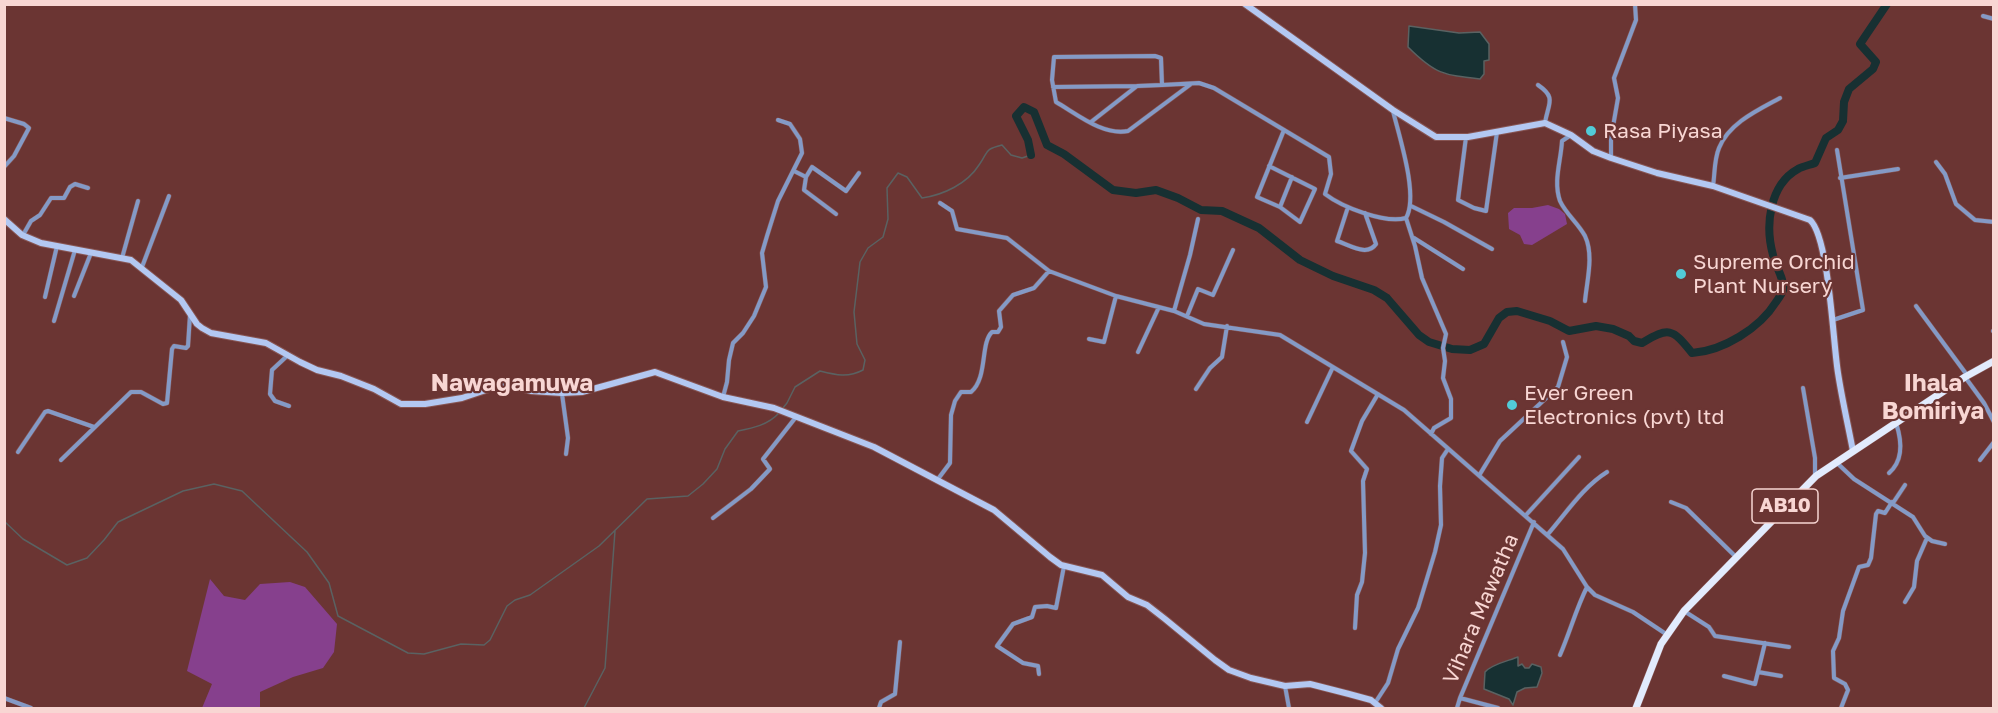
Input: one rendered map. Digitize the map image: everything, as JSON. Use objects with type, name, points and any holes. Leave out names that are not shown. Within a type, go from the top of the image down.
[{"type":"main road","name":"AB10","points":[[1636,708],[1666,634],[1684,611],[1815,476],[1966,376],[1994,361]]},
{"type":"street","points":[[1245,4],[1393,110],[1436,137],[1466,137],[1545,123],[1571,135],[1593,151],[1611,158],[1657,173],[1713,186],[1810,220],[1815,224],[1825,260],[1838,372],[1852,450]]},
{"type":"street","points":[[1611,158],[1611,138],[1618,98],[1614,78],[1636,20],[1635,4]]},
{"type":"street","points":[[1983,15],[1994,19]]},
{"type":"street","points":[[1162,85],[1161,58],[1155,56],[1054,57],[1053,87],[1056,102],[1091,122],[1118,133],[1128,131],[1191,84]]},
{"type":"street","points":[[1053,87],[1199,83],[1214,88],[1329,157],[1331,174],[1325,194]]},
{"type":"street","points":[[1538,85],[1548,92],[1551,98],[1545,123]]},
{"type":"street","points":[[1091,122],[1137,86]]},
{"type":"street","points":[[1713,186],[1719,148],[1724,140],[1746,117],[1780,98]]},
{"type":"street","points":[[1393,110],[1411,190],[1411,206],[1406,218],[1422,278],[1446,334],[1443,378],[1451,399],[1452,412],[1451,418],[1434,428],[1431,434]]},
{"type":"street","points":[[4,118],[24,124],[29,128],[14,156],[4,167]]},
{"type":"street","points":[[723,397],[733,343],[754,316],[766,286],[762,253],[778,201],[802,153],[800,140],[790,124],[778,120]]},
{"type":"street","points":[[1284,130],[1257,197],[1280,207],[1300,222],[1315,189]]},
{"type":"street","points":[[1466,137],[1458,200],[1485,211],[1497,132]]},
{"type":"street","points":[[1571,135],[1562,141],[1557,172],[1558,185],[1560,200],[1584,236],[1590,253],[1585,301]]},
{"type":"street","points":[[1833,320],[1863,310],[1837,150]]},
{"type":"street","points":[[1936,162],[1945,174],[1956,204],[1975,220],[1994,222]]},
{"type":"street","points":[[1269,166],[1348,207],[1377,217],[1400,220],[1406,218]]},
{"type":"street","points":[[836,214],[804,190],[806,177],[812,167],[846,191],[859,172]]},
{"type":"street","points":[[1840,178],[1898,169]]},
{"type":"street","points":[[794,171],[806,177]]},
{"type":"street","points":[[1280,207],[1292,177]]},
{"type":"street","points":[[23,236],[31,221],[40,215],[51,198],[64,198],[70,187],[75,184],[88,188]]},
{"type":"street","points":[[141,267],[169,196]]},
{"type":"street","points":[[122,258],[138,201]]},
{"type":"street","points":[[940,204],[952,211],[957,230],[1007,238],[1049,271],[1116,296],[1174,311],[1211,326],[1227,326],[1280,335],[1404,410],[1548,534],[1571,559],[1587,587],[1595,595],[1634,612],[1666,634]]},
{"type":"street","points":[[1411,206],[1492,249]]},
{"type":"street","points":[[1348,207],[1337,241],[1366,251],[1372,250],[1376,244],[1365,213]]},
{"type":"street","points":[[4,219],[15,231],[41,243],[131,260],[181,300],[197,324],[211,333],[266,343],[316,370],[341,375],[401,404],[425,404],[462,398],[495,387],[509,385],[531,391],[582,392],[655,372],[723,397],[774,408],[874,447],[994,510],[1064,566],[1102,574],[1128,597],[1147,606],[1165,619],[1229,670],[1285,686],[1310,684],[1356,696],[1375,703],[1381,708]]},
{"type":"street","points":[[1174,311],[1198,219]]},
{"type":"street","points":[[1413,238],[1463,269]]},
{"type":"street","points":[[45,297],[57,246]]},
{"type":"street","points":[[54,321],[76,249]]},
{"type":"street","points":[[1187,316],[1198,289],[1214,295],[1233,250]]},
{"type":"street","points":[[74,296],[91,252]]},
{"type":"street","points":[[938,479],[950,463],[951,415],[955,401],[961,393],[971,392],[976,388],[984,364],[988,335],[998,332],[1001,327],[999,311],[1013,295],[1034,288],[1049,271]]},
{"type":"street","points":[[1089,339],[1104,342],[1116,296]]},
{"type":"street","points":[[1916,306],[1966,376],[1994,422]]},
{"type":"street","points":[[1138,352],[1159,307]]},
{"type":"street","points":[[61,460],[130,392],[141,392],[163,404],[167,403],[172,350],[174,346],[186,348],[188,346],[190,314]]},
{"type":"street","points":[[1196,389],[1210,368],[1222,357],[1227,326]]},
{"type":"street","points":[[1480,474],[1500,441],[1558,387],[1567,357],[1563,342]]},
{"type":"street","points":[[288,355],[272,370],[270,394],[275,401],[289,405]]},
{"type":"street","points":[[1307,422],[1333,367]]},
{"type":"street","points":[[1803,388],[1815,458],[1815,476]]},
{"type":"street","points":[[562,393],[568,438],[566,454]]},
{"type":"street","points":[[1355,628],[1357,596],[1362,582],[1365,553],[1363,481],[1367,469],[1351,451],[1362,421],[1378,394]]},
{"type":"street","points":[[18,452],[45,412],[48,411],[94,427]]},
{"type":"street","points":[[713,518],[751,489],[770,470],[763,459],[796,417]]},
{"type":"street","points":[[1889,473],[1896,468],[1900,457],[1901,447],[1896,423]]},
{"type":"street","points":[[1980,460],[1994,442]]},
{"type":"street","points":[[1375,703],[1388,683],[1398,649],[1418,608],[1435,552],[1442,525],[1440,486],[1442,458],[1448,448]]},
{"type":"street","points":[[1526,514],[1578,457]]},
{"type":"street","points":[[1835,462],[1854,479],[1913,517],[1927,538],[1945,544]]},
{"type":"street","points":[[1548,534],[1571,508],[1584,488],[1607,472]]},
{"type":"street","points":[[1841,708],[1848,690],[1845,684],[1834,678],[1833,651],[1839,639],[1843,611],[1859,567],[1868,565],[1871,558],[1876,514],[1885,513],[1905,485]]},
{"type":"street","points":[[1671,502],[1686,508],[1736,558]]},
{"type":"street","name":"Vihara Mawatha","points":[[1457,708],[1534,522]]},
{"type":"street","points":[[1905,602],[1914,587],[1917,561],[1927,538]]},
{"type":"street","points":[[1039,674],[1038,666],[1023,663],[997,646],[1013,624],[1032,617],[1035,607],[1056,608],[1064,566]]},
{"type":"street","points":[[1560,655],[1587,587]]},
{"type":"street","points":[[1684,611],[1708,627],[1715,636],[1789,647]]},
{"type":"street","points":[[879,708],[881,702],[895,694],[900,642]]},
{"type":"street","points":[[1724,676],[1755,684],[1765,643]]},
{"type":"street","points":[[1758,672],[1781,676]]},
{"type":"street","points":[[1285,686],[1289,708]]},
{"type":"street","points":[[4,698],[31,708]]},
{"type":"street","points":[[1460,698],[1498,708]]},
{"type":"shaded area","points":[[1548,205],[1565,214],[1567,224],[1532,245],[1524,244],[1520,235],[1509,229],[1508,213],[1514,208]]},
{"type":"shaded area","points":[[210,579],[224,596],[245,600],[260,584],[290,582],[305,587],[337,624],[334,652],[323,668],[293,677],[260,692],[260,708],[202,708],[212,684],[187,671]]},
{"type":"water","points":[[1409,26],[1459,33],[1480,32],[1489,44],[1489,60],[1484,61],[1484,74],[1480,79],[1467,78],[1440,72],[1425,63],[1408,47]]},
{"type":"water","points":[[1518,657],[1518,666],[1522,664],[1525,668],[1529,668],[1532,664],[1541,667],[1542,673],[1537,687],[1525,688],[1517,692],[1513,705],[1509,699],[1484,689],[1485,672],[1496,665]]},
{"type":"waterway","points":[[1031,155],[1028,140],[1016,116],[1024,107],[1034,112],[1047,145],[1064,154],[1113,190],[1136,193],[1156,190],[1201,210],[1222,211],[1259,228],[1300,260],[1333,276],[1374,290],[1387,298],[1419,335],[1429,342],[1452,349],[1470,350],[1484,344],[1499,318],[1507,312],[1517,311],[1550,321],[1569,331],[1596,326],[1613,329],[1642,343],[1658,334],[1670,333],[1680,339],[1692,353],[1704,351],[1728,343],[1751,329],[1769,312],[1782,293],[1783,281],[1774,259],[1769,232],[1775,196],[1788,176],[1800,168],[1815,163],[1826,138],[1838,130],[1843,121],[1844,102],[1849,89],[1873,69],[1876,62],[1860,44],[1887,4]]},
{"type":"waterway","points":[[782,409],[795,387],[820,371],[847,375],[863,370],[865,360],[857,344],[854,312],[860,262],[868,248],[883,237],[888,219],[887,188],[898,173],[907,177],[922,198],[946,191],[961,183],[974,172],[992,148],[1002,145],[1011,155],[1022,158],[1031,155]]},
{"type":"waterway","points":[[4,521],[23,539],[67,565],[87,558],[118,522],[183,491],[214,484],[242,491],[307,552],[329,583],[338,616],[408,653],[424,654],[461,644],[484,645],[490,640],[507,606],[515,600],[530,595],[599,546],[647,499],[688,496],[717,469],[725,449],[738,431],[765,423],[779,413]]},
{"type":"waterway","points":[[584,708],[605,668],[615,531]]},
{"type":"place","name":"Rasa Piyasa","points":[[1591,131]]},
{"type":"place","name":"Supreme Orchid Plant Nursery","points":[[1681,274]]},
{"type":"place","name":"Ever Green Electronics (pvt) ltd","points":[[1512,405]]},
{"type":"district","name":"Nawagamuwa","points":[[512,383]]},
{"type":"district","name":"Ihala Bomiriya","points":[[1933,397]]}]
